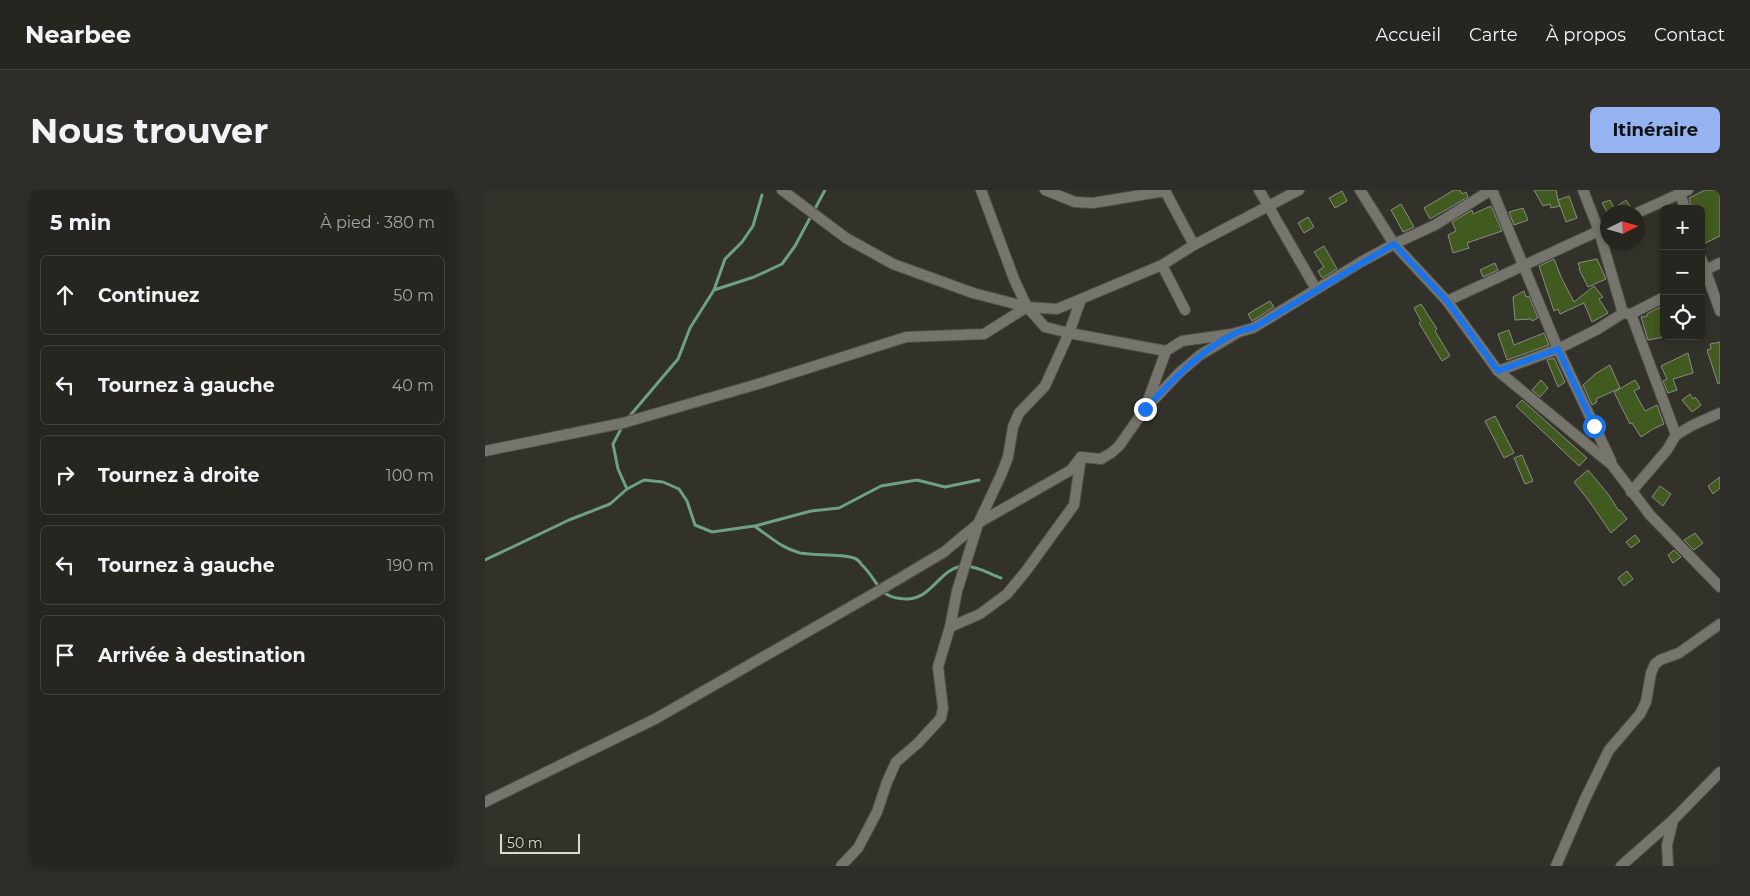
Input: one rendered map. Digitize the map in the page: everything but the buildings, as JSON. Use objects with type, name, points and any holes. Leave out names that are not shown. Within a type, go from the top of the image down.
[{"type":"street","points":[[782,190],[846,238],[893,264],[973,293],[1027,307],[1057,310],[1162,265],[1194,245],[1299,190]]},
{"type":"street","points":[[981,190],[1014,280],[1027,307],[1045,327],[1166,351]]},
{"type":"street","points":[[1045,190],[1075,202],[1093,203],[1166,190],[1194,245]]},
{"type":"street","points":[[1259,190],[1316,289]]},
{"type":"street","points":[[1360,190],[1394,244],[1447,301],[1498,371],[1612,464]]},
{"type":"street","points":[[1145,409],[1166,351],[1182,341],[1237,333],[1255,327],[1316,289],[1394,244],[1435,225],[1491,190],[1558,349],[1612,464],[1631,492],[1657,522],[1720,587]]},
{"type":"street","points":[[1583,190],[1600,223]]},
{"type":"street","points":[[1645,209],[1682,191],[1684,205]]},
{"type":"street","points":[[1447,301],[1600,230]]},
{"type":"street","points":[[1609,250],[1627,314],[1676,436]]},
{"type":"street","points":[[1705,269],[1720,262]]},
{"type":"street","points":[[1162,265],[1185,310]]},
{"type":"street","points":[[1705,275],[1720,311]]},
{"type":"street","points":[[1498,371],[1558,349],[1660,298]]},
{"type":"street","points":[[841,866],[858,848],[877,812],[896,762],[918,743],[941,718],[943,708],[938,667],[950,627],[957,591],[977,524],[1008,457],[1013,427],[1019,414],[1045,386],[1069,333],[1081,299]]},
{"type":"street","points":[[485,451],[623,423],[758,384],[906,337],[984,334],[1027,307]]},
{"type":"street","points":[[1081,456],[1101,459],[1111,453],[1119,446],[1145,409],[1179,373],[1200,355],[1237,333]]},
{"type":"street","points":[[1631,492],[1667,450],[1676,436],[1693,424],[1720,413]]},
{"type":"street","points":[[485,802],[663,714],[943,552],[977,524],[1071,470],[1081,456]]},
{"type":"street","points":[[950,627],[979,614],[1007,594],[1026,571],[1074,505],[1081,456]]},
{"type":"street","points":[[1556,866],[1609,750],[1640,714],[1647,702],[1651,673],[1655,664],[1659,660],[1679,653],[1720,624]]},
{"type":"street","points":[[1621,866],[1673,820],[1720,772]]},
{"type":"street","points":[[1668,866],[1667,845],[1673,820]]},
{"type":"waterway","points":[[628,418],[678,359],[690,328],[714,290],[754,277],[782,264],[795,246],[825,190]]},
{"type":"waterway","points":[[714,290],[725,259],[742,242],[753,226],[762,195]]},
{"type":"waterway","points":[[622,427],[613,444],[618,469],[627,489]]},
{"type":"waterway","points":[[485,560],[569,520],[610,504],[627,489],[644,480],[663,482],[679,489],[687,501],[695,525],[712,532],[754,526],[793,551],[854,558],[868,571],[885,593],[898,598],[908,599],[917,597],[931,588],[949,571],[957,567],[974,567],[1001,578]]},
{"type":"waterway","points":[[755,526],[811,511],[839,508],[881,486],[917,480],[945,487],[979,480]]},
{"type":"route","points":[[1145,409],[1179,373],[1200,355],[1237,333],[1255,327],[1394,244],[1447,301],[1498,371],[1558,349],[1594,426]]}]
